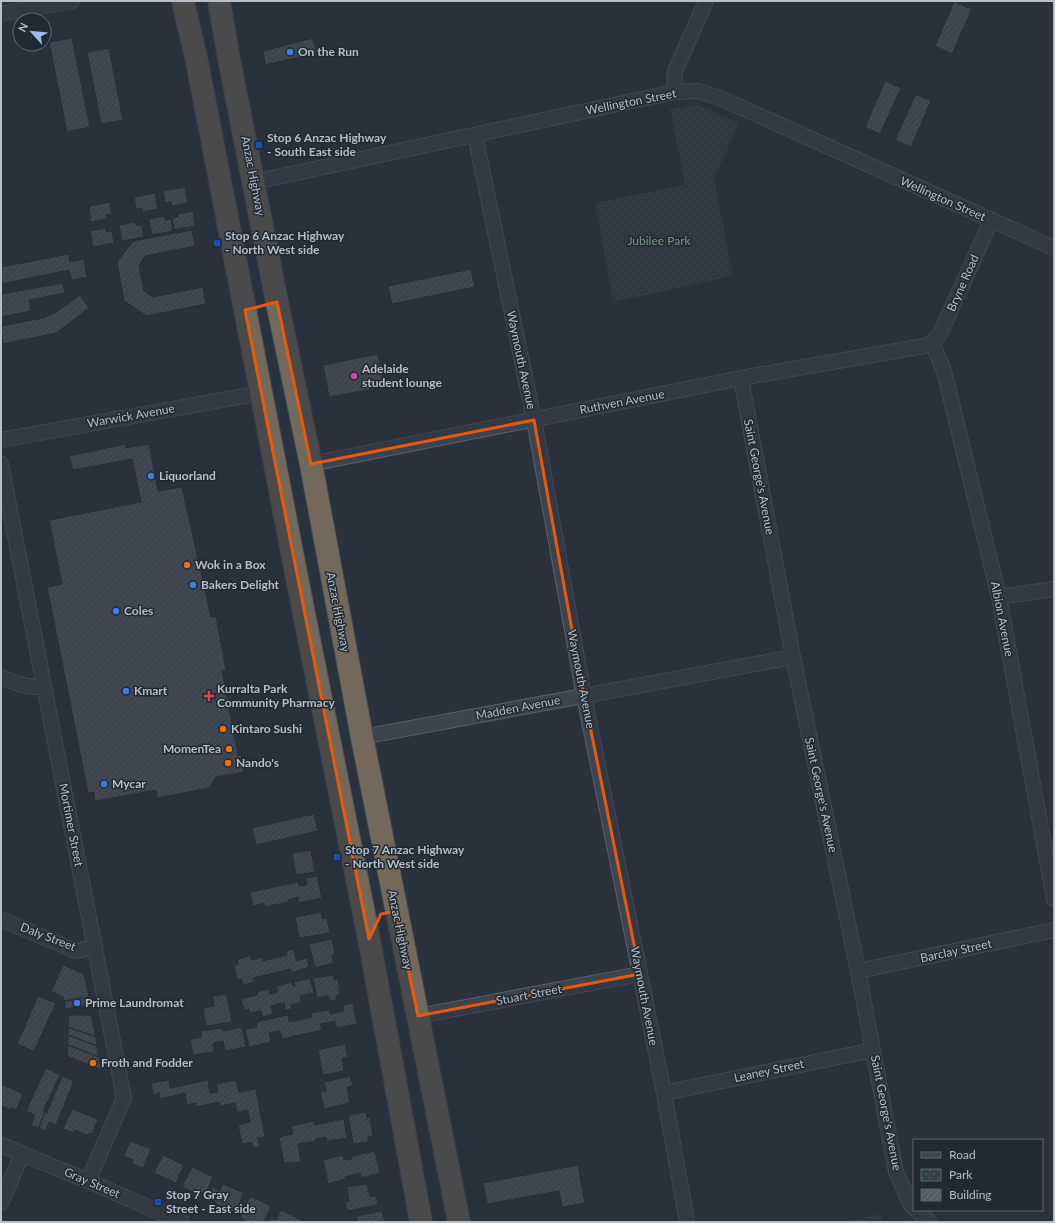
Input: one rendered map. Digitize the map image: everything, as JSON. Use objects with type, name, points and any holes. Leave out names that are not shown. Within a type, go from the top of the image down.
[{"type":"highway","points":[[183,1],[197,62],[369,939],[421,1222]]},
{"type":"highway","name":"Anzac Highway","points":[[219,1],[277,302],[311,464],[396,912],[459,1222]]},
{"type":"highway","points":[[197,62],[206,68],[214,65],[217,46],[225,32]]},
{"type":"highway","points":[[205,106],[207,95],[215,86],[221,83],[226,83],[235,89]]},
{"type":"highway","points":[[245,310],[277,302]]},
{"type":"highway","points":[[338,786],[346,780],[353,767],[354,748],[362,737]]},
{"type":"highway","points":[[369,939],[377,919],[381,914],[386,912],[396,912]]},
{"type":"highway","points":[[407,1142],[441,1134]]},
{"type":"street","points":[[1,14],[72,1]]},
{"type":"street","points":[[674,92],[675,71],[706,1]]},
{"type":"street","name":"Wellington Street","points":[[254,182],[674,92],[698,91],[720,98],[1054,248]]},
{"type":"street","name":"Waymouth Avenue","points":[[475,135],[534,420],[584,696],[664,1093],[687,1222]]},
{"type":"street","name":"Bryne Road","points":[[932,343],[940,334],[991,221]]},
{"type":"street","name":"Ruthven Avenue","points":[[311,464],[741,378],[924,346],[932,343]]},
{"type":"street","name":"Albion Avenue","points":[[932,343],[944,371],[999,597],[1054,899]]},
{"type":"street","name":"Saint George's Avenue","points":[[741,378],[793,657],[858,971],[896,1172],[913,1207]]},
{"type":"street","name":"Warwick Avenue","points":[[1,440],[261,393]]},
{"type":"street","name":"Mortimer Street","points":[[1,464],[124,1098],[88,1181]]},
{"type":"street","points":[[999,597],[1054,589]]},
{"type":"street","name":"Madden Avenue","points":[[362,737],[793,657]]},
{"type":"street","points":[[1,677],[20,685],[44,687]]},
{"type":"street","name":"Daly Street","points":[[1,919],[76,951],[95,947]]},
{"type":"street","name":"Barclay Street","points":[[858,971],[1054,930]]},
{"type":"street","name":"Stuart Street","points":[[418,1016],[640,974]]},
{"type":"street","name":"Leaney Street","points":[[664,1093],[873,1050]]},
{"type":"street","name":"Gray Street","points":[[1,1145],[182,1222]]},
{"type":"street","points":[[1,1203],[22,1155]]},
{"type":"street","name":"Saint George's Avenue","points":[[917,1211],[930,1222]]},
{"type":"highlighted area","points":[[277,302],[311,464],[534,420],[584,696],[640,974],[418,1016],[396,911],[381,914],[369,939],[245,310]]},
{"type":"green space","name":"Jubilee Park","points":[[698,105],[739,123],[714,179],[733,276],[613,302],[595,203],[685,185],[670,109]]},
{"type":"green space","points":[[881,1214],[883,1222],[842,1222]]},
{"type":"building","points":[[954,2],[972,9],[952,54],[935,46]]},
{"type":"building","points":[[72,38],[90,127],[67,132],[51,52],[52,41]]},
{"type":"building","name":"On the Run","points":[[313,38],[317,53],[265,65],[263,51]]},
{"type":"building","points":[[109,48],[123,120],[101,124],[87,52]]},
{"type":"building","points":[[885,81],[901,88],[880,134],[865,127]]},
{"type":"building","points":[[916,94],[931,101],[911,147],[895,140]]},
{"type":"building","points":[[185,187],[188,203],[172,206],[171,202],[165,203],[163,191]]},
{"type":"building","points":[[155,193],[158,209],[142,212],[142,208],[136,209],[134,197]]},
{"type":"building","points":[[110,202],[112,214],[106,215],[107,219],[91,222],[89,206]]},
{"type":"building","points":[[193,211],[195,226],[174,230],[172,218],[178,217],[177,214]]},
{"type":"building","points":[[165,216],[165,220],[171,219],[173,231],[152,235],[149,219]]},
{"type":"building","points":[[135,222],[136,225],[142,225],[144,237],[122,241],[119,225]]},
{"type":"building","points":[[106,228],[106,232],[112,231],[114,243],[93,247],[90,231]]},
{"type":"building","points":[[192,230],[195,246],[145,256],[139,265],[144,291],[153,297],[203,287],[206,304],[147,316],[124,301],[117,262],[133,241]]},
{"type":"building","points":[[69,254],[70,262],[84,259],[87,277],[72,280],[69,270],[1,284],[1,267]]},
{"type":"building","points":[[471,269],[475,287],[392,304],[388,286]]},
{"type":"building","points":[[63,283],[65,293],[29,300],[31,311],[1,317],[1,294]]},
{"type":"building","points":[[80,295],[89,308],[56,333],[3,344],[1,326],[43,318],[55,313]]},
{"type":"building","name":"Adelaide student lounge","points":[[378,354],[384,387],[329,397],[323,365]]},
{"type":"building","points":[[126,444],[126,448],[149,444],[158,491],[182,487],[211,617],[216,616],[226,670],[222,671],[238,755],[241,755],[244,772],[216,777],[209,788],[157,798],[156,790],[95,801],[94,792],[88,793],[47,587],[62,584],[49,520],[141,502],[132,459],[73,470],[69,456]]},
{"type":"building","points":[[314,814],[318,831],[256,845],[252,828]]},
{"type":"building","points":[[311,850],[315,872],[296,875],[292,853]]},
{"type":"building","points":[[317,876],[322,898],[299,903],[298,897],[288,900],[288,902],[265,907],[264,903],[253,906],[250,892],[298,882],[299,886],[307,885],[306,878]]},
{"type":"building","points":[[321,912],[322,919],[327,918],[330,933],[299,938],[295,917]]},
{"type":"building","points":[[332,939],[335,954],[332,955],[334,963],[315,968],[309,944]]},
{"type":"building","points":[[294,949],[296,961],[307,958],[309,967],[291,973],[291,969],[253,978],[254,982],[243,985],[242,979],[237,980],[234,965],[238,964],[237,959],[250,956],[251,960],[263,957],[263,961],[287,955],[286,951]]},
{"type":"building","points":[[63,965],[84,974],[89,997],[64,1001],[63,997],[51,991]]},
{"type":"building","points":[[334,975],[334,980],[338,979],[340,995],[336,996],[336,1000],[330,1001],[328,996],[317,998],[313,978]]},
{"type":"building","points":[[310,978],[314,993],[300,996],[302,1002],[291,1005],[292,1009],[285,1010],[284,1003],[271,1006],[273,1014],[263,1017],[261,1011],[250,1013],[249,1009],[244,1010],[241,999],[257,995],[257,992],[269,989],[270,994],[277,992],[276,986],[292,982],[293,986],[295,986],[294,982]]},
{"type":"building","points":[[227,994],[232,1022],[206,1026],[203,1008],[214,1006],[213,996]]},
{"type":"building","points":[[38,996],[56,1003],[34,1051],[17,1044]]},
{"type":"building","name":"Prime Laundromat","points":[[89,997],[90,1005],[65,1009],[64,1001]]},
{"type":"building","points":[[353,1003],[357,1024],[337,1028],[335,1021],[320,1024],[322,1030],[282,1039],[280,1031],[269,1033],[271,1042],[249,1047],[245,1029],[257,1027],[256,1022],[288,1015],[289,1022],[312,1017],[311,1013],[330,1010],[330,1014],[344,1011],[343,1005]]},
{"type":"building","points":[[69,1015],[91,1015],[96,1037],[68,1027]]},
{"type":"building","points":[[68,1027],[96,1037],[97,1046],[68,1035]]},
{"type":"building","points":[[242,1027],[246,1047],[225,1051],[223,1041],[213,1043],[214,1052],[193,1055],[190,1039],[201,1037],[201,1031],[222,1028],[223,1031]]},
{"type":"building","points":[[68,1035],[97,1046],[99,1057],[68,1045]]},
{"type":"building","points":[[345,1044],[348,1057],[342,1058],[344,1071],[323,1075],[318,1050]]},
{"type":"building","name":"Froth and Fodder","points":[[68,1045],[99,1057],[102,1070],[67,1056]]},
{"type":"building","points":[[46,1068],[60,1075],[43,1111],[45,1112],[38,1128],[31,1125],[35,1115],[26,1111]]},
{"type":"building","points":[[62,1076],[74,1081],[56,1125],[49,1122],[45,1131],[39,1128],[45,1112],[47,1113]]},
{"type":"building","points":[[350,1076],[353,1086],[347,1087],[350,1103],[324,1109],[320,1092],[326,1091],[324,1082]]},
{"type":"building","points":[[169,1080],[170,1088],[208,1080],[210,1093],[218,1092],[216,1084],[236,1080],[239,1092],[256,1089],[265,1137],[258,1138],[260,1147],[253,1148],[252,1142],[242,1144],[238,1125],[250,1122],[248,1110],[237,1112],[235,1103],[220,1106],[219,1102],[196,1107],[196,1103],[187,1105],[185,1093],[160,1099],[159,1093],[153,1095],[151,1083]]},
{"type":"building","points":[[1,1084],[23,1094],[16,1110],[12,1108],[11,1110],[3,1106],[1,1109]]},
{"type":"building","points":[[72,1109],[98,1119],[92,1134],[89,1133],[87,1135],[75,1130],[74,1133],[63,1129]]},
{"type":"building","points":[[366,1112],[367,1118],[370,1117],[373,1136],[368,1137],[368,1142],[353,1144],[348,1115]]},
{"type":"building","points":[[344,1119],[347,1138],[327,1141],[326,1137],[315,1139],[316,1141],[298,1144],[301,1162],[284,1163],[279,1137],[293,1134],[291,1126],[314,1121],[314,1125]]},
{"type":"building","points":[[130,1141],[151,1149],[143,1168],[132,1164],[134,1160],[124,1156]]},
{"type":"building","points":[[375,1151],[380,1173],[361,1178],[360,1173],[328,1184],[323,1160],[343,1155],[344,1160],[352,1159],[352,1156]]},
{"type":"building","points":[[163,1155],[184,1165],[176,1183],[154,1173]]},
{"type":"building","points":[[578,1165],[585,1203],[562,1207],[559,1191],[487,1204],[483,1183]]},
{"type":"building","points":[[192,1167],[213,1177],[205,1195],[196,1190],[195,1193],[182,1187]]},
{"type":"building","points":[[223,1184],[244,1193],[235,1213],[214,1203],[216,1198],[209,1195],[213,1187],[220,1191]]},
{"type":"building","points":[[367,1184],[370,1196],[376,1196],[378,1205],[347,1211],[345,1202],[349,1201],[347,1187]]},
{"type":"building","points":[[250,1196],[271,1206],[264,1222],[248,1222],[240,1218]]},
{"type":"building","points":[[281,1210],[301,1220],[300,1222],[268,1222],[270,1217],[276,1220]]},
{"type":"building","points":[[382,1211],[385,1222],[358,1222],[356,1216]]},
{"type":"place","name":"On the Run","points":[[290,52]]},
{"type":"place","name":"Stop 6 Anzac Highway - South East side","points":[[259,145]]},
{"type":"place","name":"Stop 6 Anzac Highway - North West side","points":[[217,243]]},
{"type":"place","name":"Adelaide student lounge","points":[[354,376]]},
{"type":"place","name":"Liquorland","points":[[151,476]]},
{"type":"place","name":"Wok in a Box","points":[[187,565]]},
{"type":"place","name":"Bakers Delight","points":[[193,585]]},
{"type":"place","name":"Coles","points":[[116,611]]},
{"type":"place","name":"Kmart","points":[[126,691]]},
{"type":"place","name":"Kurralta Park Community Pharmacy","points":[[209,696]]},
{"type":"place","name":"Kintaro Sushi","points":[[223,729]]},
{"type":"place","name":"MomenTea","points":[[229,749]]},
{"type":"place","name":"Nando's","points":[[228,763]]},
{"type":"place","name":"Mycar","points":[[104,784]]},
{"type":"place","name":"Stop 7 Anzac Highway - North West side","points":[[337,857]]},
{"type":"place","name":"Prime Laundromat","points":[[77,1003]]},
{"type":"place","name":"Froth and Fodder","points":[[93,1063]]},
{"type":"place","name":"Stop 7 Gray Street - East side","points":[[158,1202]]}]
